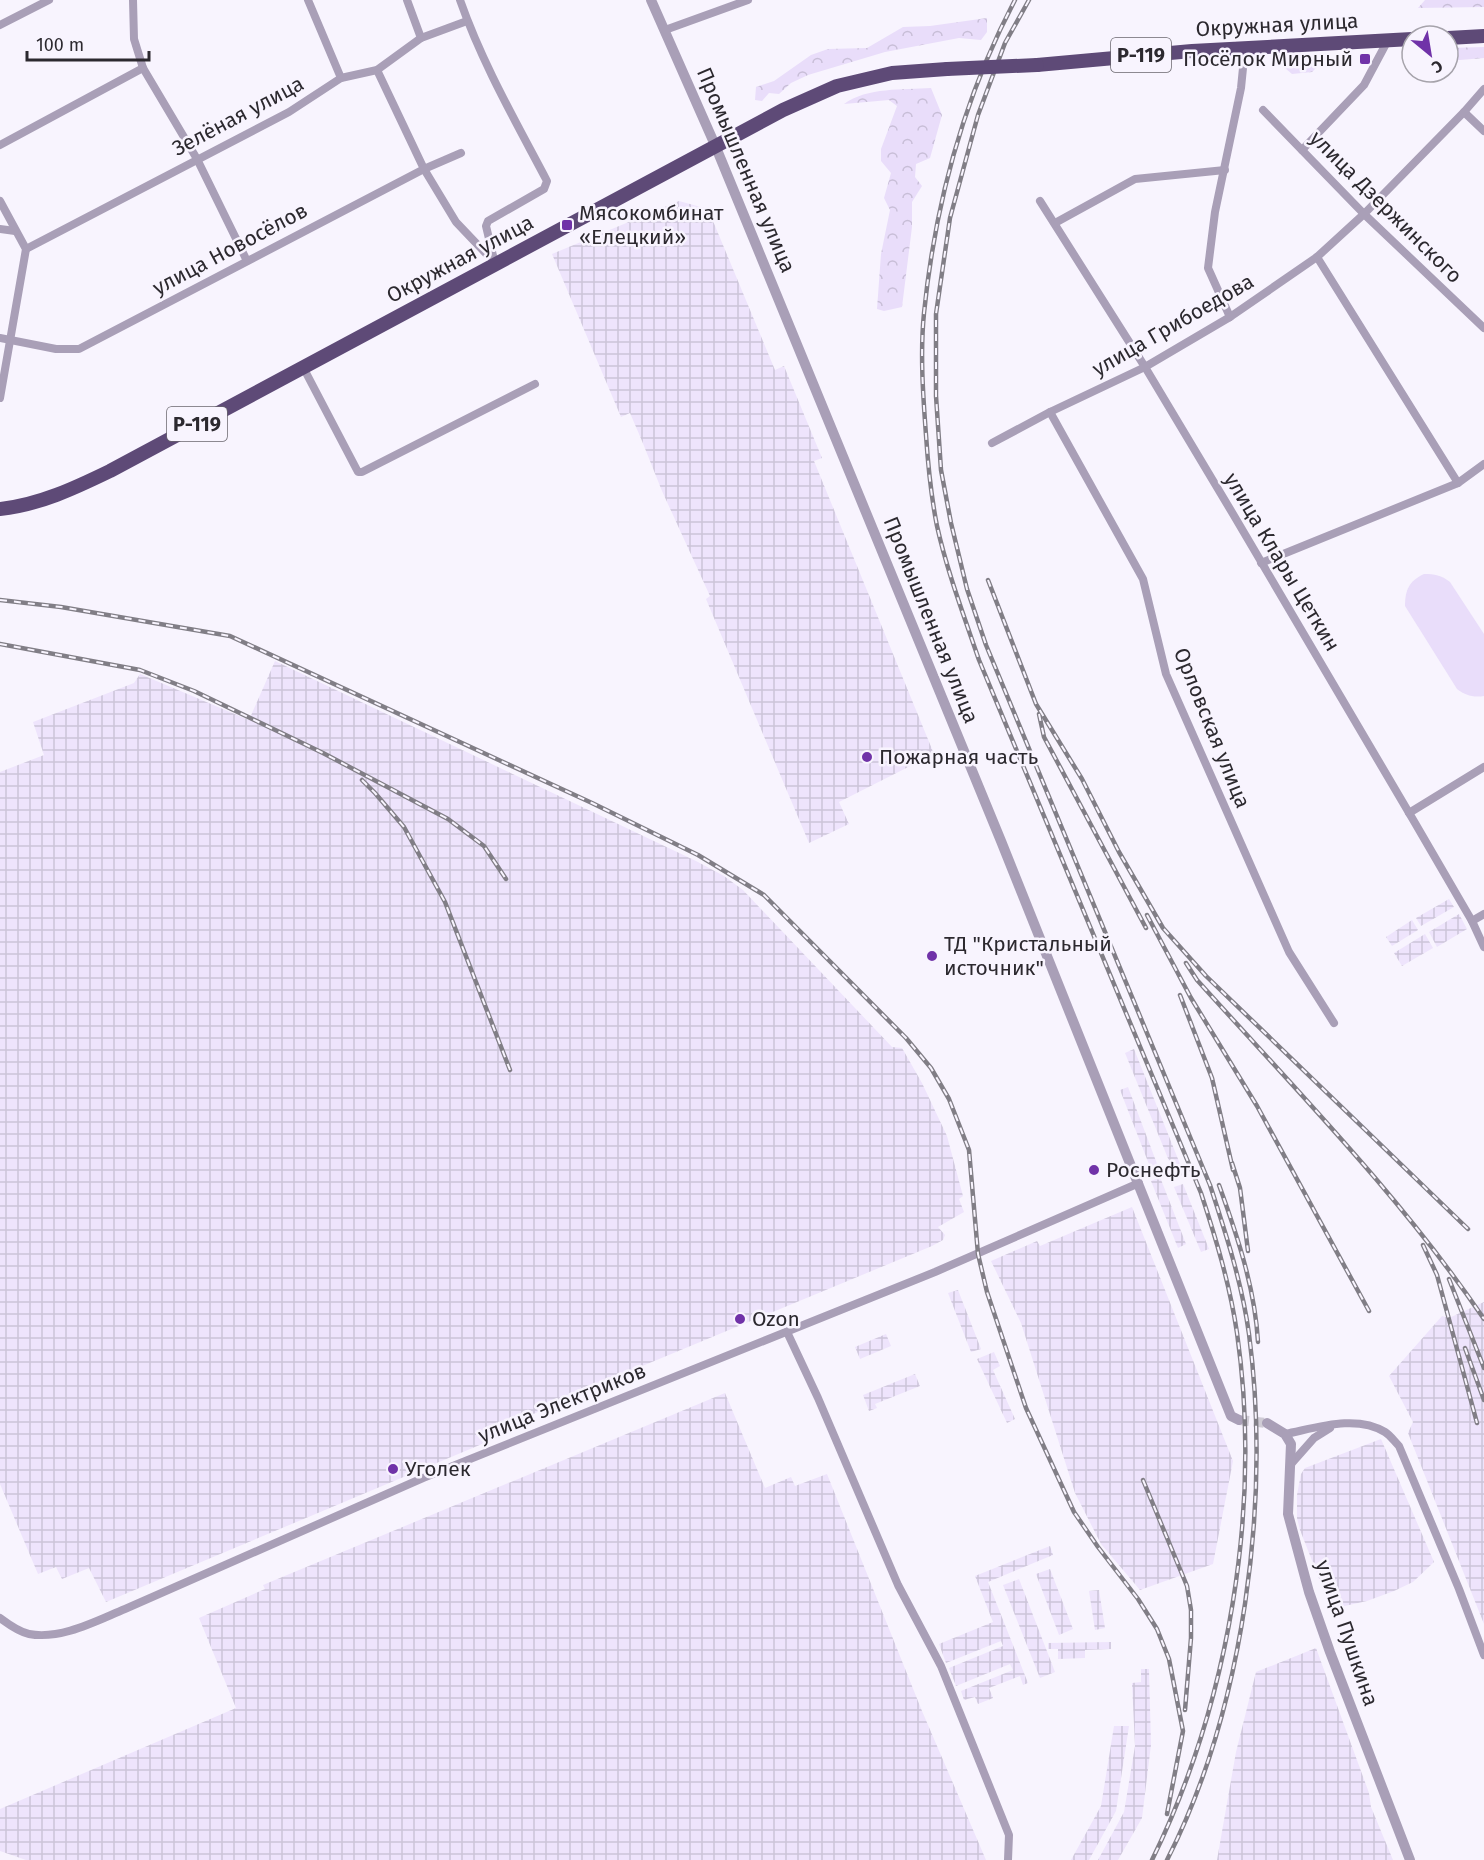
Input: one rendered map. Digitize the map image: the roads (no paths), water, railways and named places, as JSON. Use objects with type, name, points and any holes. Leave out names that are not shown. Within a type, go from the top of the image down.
[{"type":"highway","points":[[1460,37],[1484,36]]},
{"type":"highway","name":"Окружная улица","points":[[0,509],[38,502],[69,491],[110,471],[715,145],[783,110],[837,86],[892,73],[1400,40]]},
{"type":"street","points":[[0,25],[50,0]]},
{"type":"street","points":[[133,0],[134,39],[143,68],[196,159],[247,261]]},
{"type":"street","points":[[308,0],[341,78]]},
{"type":"street","points":[[407,0],[421,38]]},
{"type":"street","points":[[460,0],[467,21],[506,104],[548,181],[544,189],[488,221],[486,226],[495,264]]},
{"type":"street","name":"Промышленная улица","points":[[651,0],[715,145],[1139,1183],[1231,1416],[1239,1420]]},
{"type":"street","points":[[665,30],[748,0]]},
{"type":"street","name":"Зелёная улица","points":[[26,249],[289,112],[341,78],[377,70],[421,38],[467,21]]},
{"type":"street","points":[[1302,150],[1364,85],[1388,40]]},
{"type":"street","points":[[1230,317],[1208,268],[1215,213],[1240,88],[1245,48]]},
{"type":"street","points":[[0,145],[143,68]]},
{"type":"street","points":[[377,70],[424,169],[456,222],[495,264]]},
{"type":"street","name":"улица Грибоедова","points":[[992,443],[1050,412],[1145,367],[1230,317],[1317,257],[1364,213],[1484,89]]},
{"type":"street","name":"улица Дзержинского","points":[[1263,110],[1364,213],[1484,328]]},
{"type":"street","points":[[1464,112],[1484,131]]},
{"type":"street","name":"улица Новосёлов","points":[[0,338],[56,350],[79,349],[424,169],[461,153]]},
{"type":"street","points":[[1055,223],[1135,179],[1225,170]]},
{"type":"street","points":[[0,201],[26,249],[0,398]]},
{"type":"street","name":"улица Клары Цеткин","points":[[1040,201],[1145,367],[1409,813],[1472,921],[1484,947]]},
{"type":"street","points":[[0,229],[15,231]]},
{"type":"street","points":[[1317,257],[1458,483]]},
{"type":"street","points":[[303,367],[358,472],[536,384]]},
{"type":"street","name":"Орловская улица","points":[[1050,412],[1143,579],[1166,674],[1289,952],[1334,1023]]},
{"type":"street","points":[[1261,563],[1458,483],[1484,464]]},
{"type":"street","points":[[1409,813],[1484,767]]},
{"type":"street","points":[[1472,921],[1484,914]]},
{"type":"street","name":"улица Электриков","points":[[0,1618],[27,1634],[49,1635],[80,1627],[423,1478],[956,1263],[1139,1183]]},
{"type":"street","points":[[787,1332],[898,1585],[941,1666],[1009,1835],[1008,1860]]},
{"type":"street","points":[[1267,1423],[1285,1434],[1342,1424],[1369,1425],[1387,1433],[1399,1446],[1484,1655]]},
{"type":"street","points":[[1291,1464],[1314,1438],[1342,1424]]},
{"type":"street","name":"улица Пушкина","points":[[1285,1434],[1291,1444],[1288,1514],[1309,1592],[1410,1860]]},
{"type":"tunnel","points":[[1239,1420],[1267,1423]]},
{"type":"railway","points":[[1015,0],[981,74],[954,152],[929,272],[924,313],[922,374],[931,492],[941,543],[979,660],[1201,1193],[1231,1297],[1244,1399],[1245,1467],[1241,1535],[1233,1603],[1219,1670],[1201,1736],[1179,1799],[1152,1860]]},
{"type":"railway","points":[[1029,0],[1005,43],[978,115],[950,218],[936,314],[936,396],[941,470],[967,589],[986,645],[1210,1185],[1233,1259],[1246,1315],[1255,1398],[1256,1465],[1253,1534],[1245,1603],[1233,1671],[1215,1738],[1194,1801],[1167,1860]]},
{"type":"railway","points":[[988,580],[1036,704],[1082,779],[1119,852],[1163,928],[1206,976],[1468,1229]]},
{"type":"railway","points":[[0,600],[61,607],[230,636],[592,803],[698,855],[764,895],[906,1038],[931,1068],[949,1099],[969,1150],[978,1254],[987,1292],[1026,1408],[1074,1512],[1138,1599],[1157,1629],[1169,1659],[1183,1731],[1167,1814]]},
{"type":"railway","points":[[0,644],[140,670],[194,691],[323,753],[448,819],[484,846],[506,879]]},
{"type":"railway","points":[[1039,714],[1044,737],[1146,928]]},
{"type":"railway","points":[[362,780],[404,827],[445,902],[510,1070]]},
{"type":"railway","points":[[1147,915],[1191,998],[1257,1106],[1369,1311]]},
{"type":"railway","points":[[1186,963],[1197,980],[1383,1187],[1452,1274],[1484,1319]]},
{"type":"railway","points":[[1180,995],[1212,1078],[1233,1170]]},
{"type":"railway","points":[[1232,1163],[1240,1188],[1248,1251]]},
{"type":"railway","points":[[1219,1185],[1249,1282],[1258,1342]]},
{"type":"railway","points":[[1423,1245],[1437,1275],[1477,1423]]},
{"type":"railway","points":[[1449,1279],[1484,1368]]},
{"type":"railway","points":[[1465,1348],[1484,1400]]},
{"type":"railway","points":[[1143,1480],[1187,1586],[1191,1610],[1191,1638],[1185,1710]]},
{"type":"place","name":"Посёлок Мирный","points":[[1365,59]]},
{"type":"place","name":"Мясокомбинат «Елецкий»","points":[[567,225]]},
{"type":"place","name":"Пожарная часть","points":[[867,757]]},
{"type":"place","name":"ТД \"Кристальный источник\"","points":[[932,956]]},
{"type":"place","name":"Роснефть","points":[[1094,1170]]},
{"type":"place","name":"Ozon","points":[[740,1319]]},
{"type":"place","name":"Уголек","points":[[393,1469]]}]
